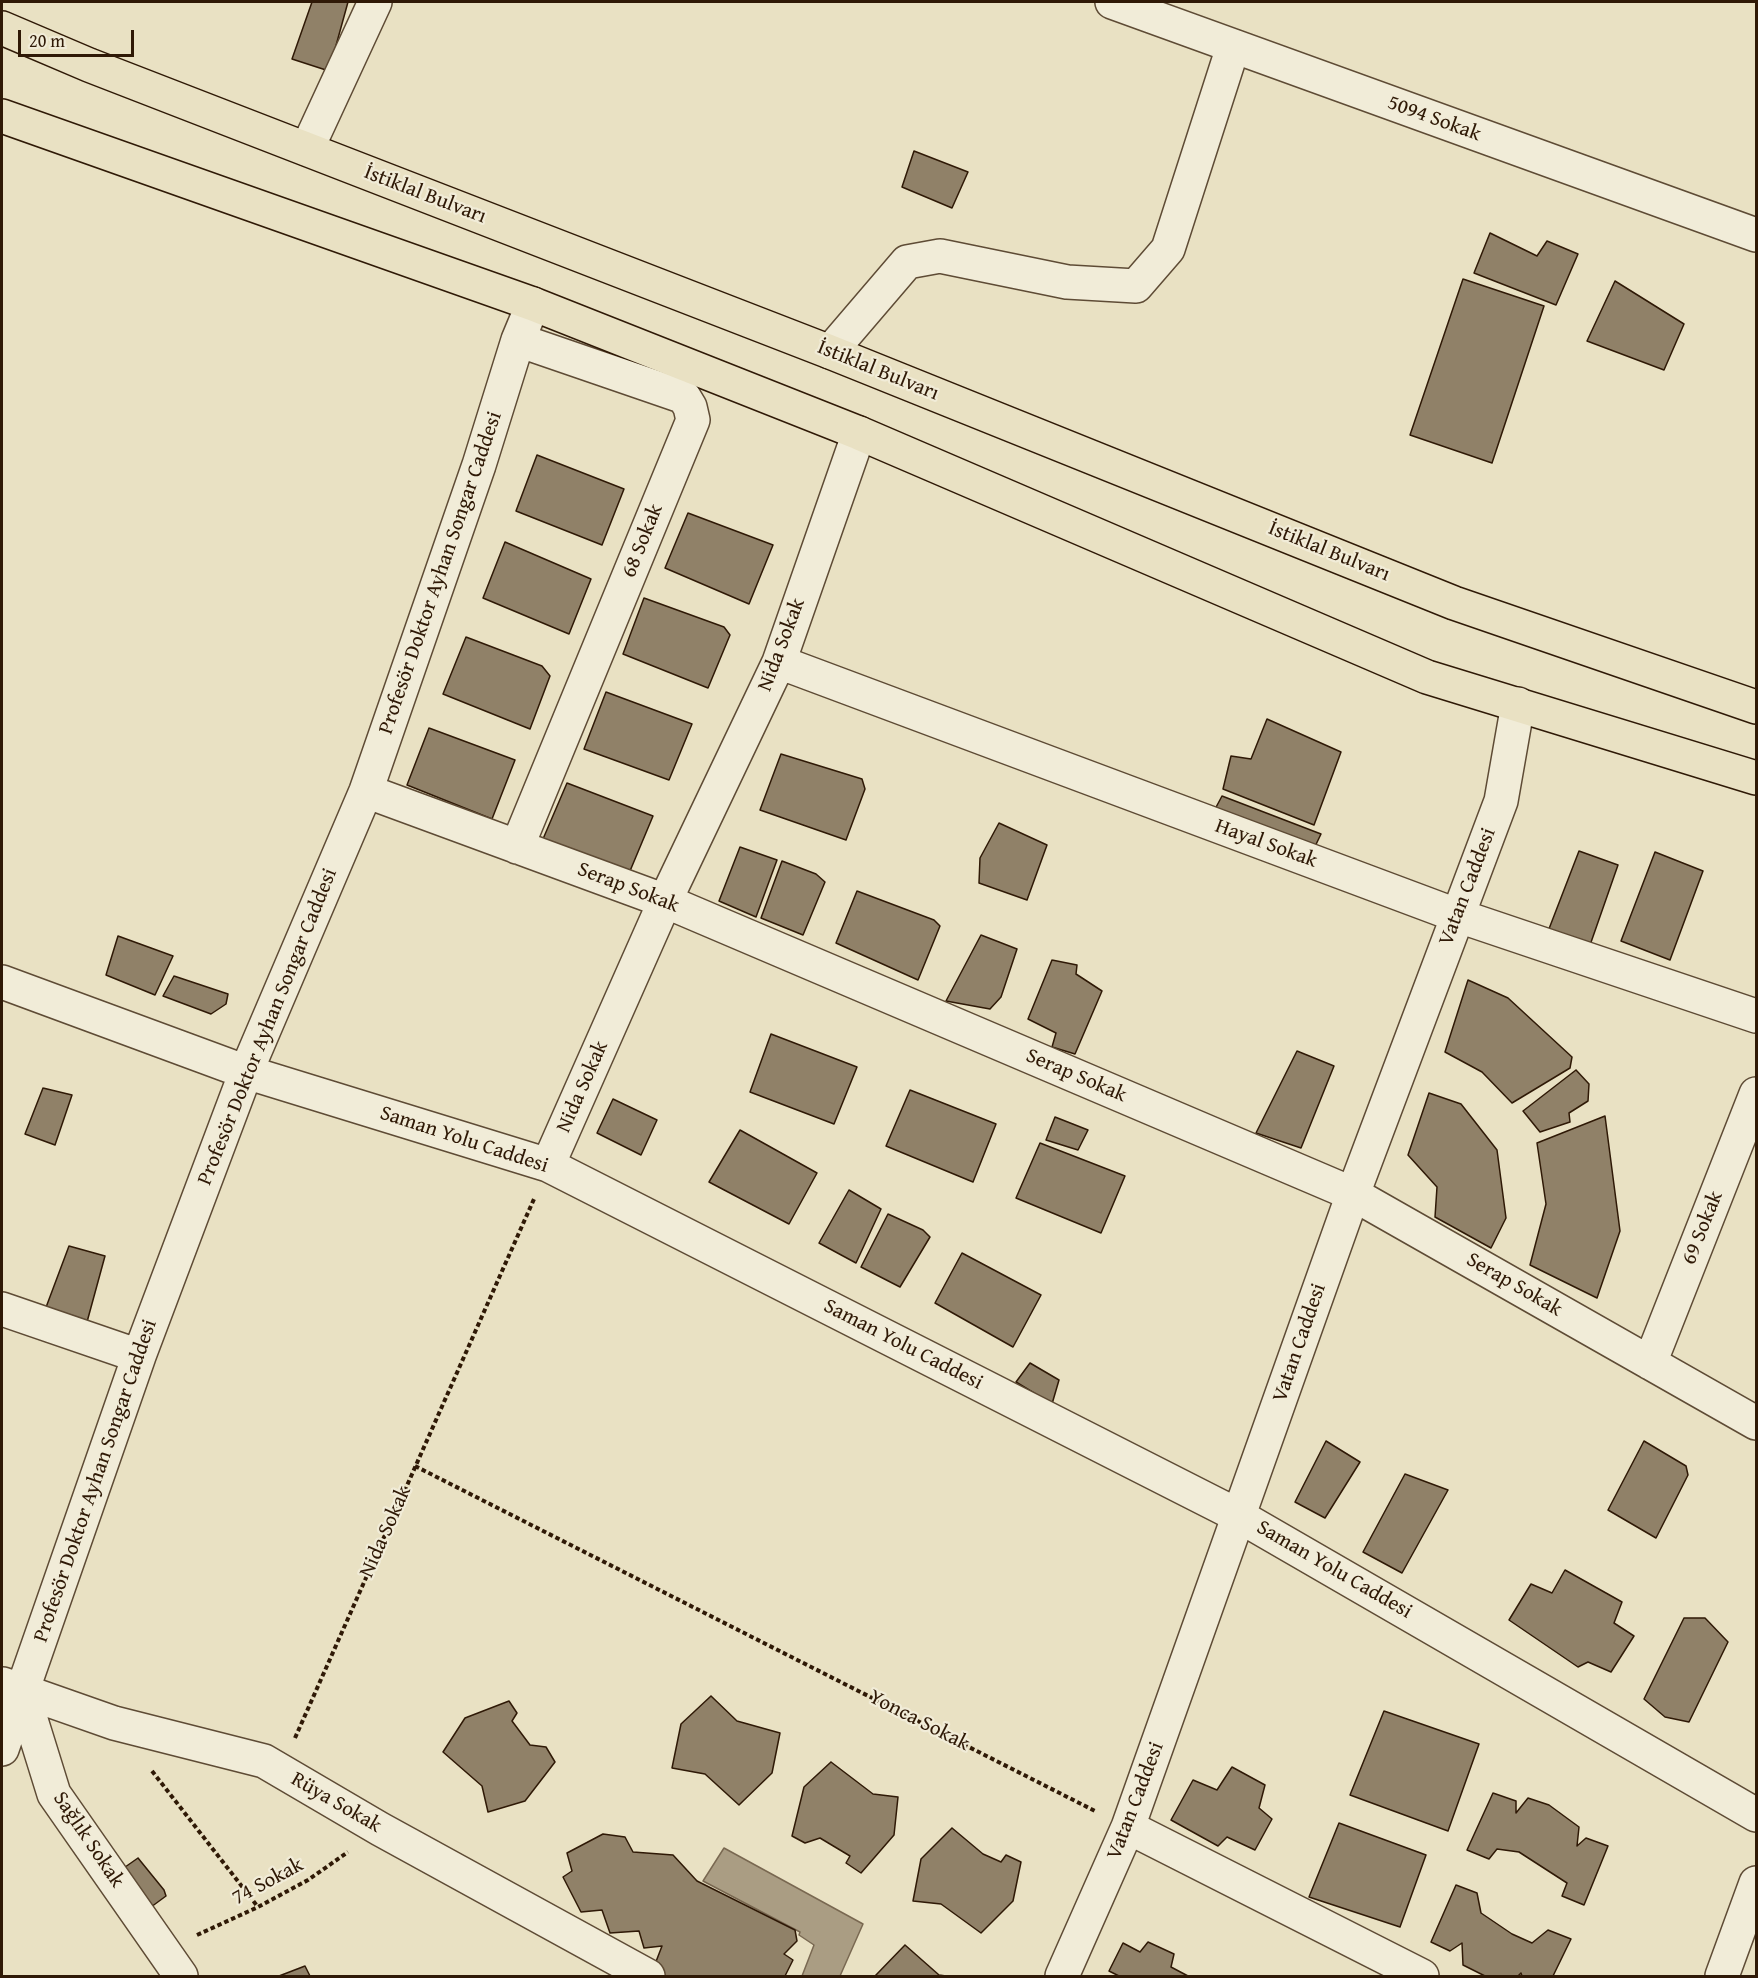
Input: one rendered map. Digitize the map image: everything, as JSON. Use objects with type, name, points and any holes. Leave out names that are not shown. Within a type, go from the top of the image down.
[{"type":"main road","name":"İstiklal Bulvarı","points":[[2,28],[89,65],[831,351],[1454,603],[1756,706]]},
{"type":"main road","points":[[2,116],[533,304],[859,433],[1427,677],[1756,778]]},
{"type":"street","points":[[308,149],[375,2]]},
{"type":"street","name":"5094 Sokak","points":[[1112,2],[1756,235]]},
{"type":"street","points":[[831,351],[907,262],[940,256],[1067,282],[1136,286],[1168,249],[1233,47]]},
{"type":"street","name":"Profesör Doktor Ayhan Songar Caddesi","points":[[2,1749],[12,1687],[246,1072],[366,791],[479,465],[518,340],[533,304]]},
{"type":"street","name":"68 Sokak","points":[[518,340],[684,397],[690,407],[693,420],[518,847]]},
{"type":"street","name":"Nida Sokak","points":[[548,1165],[665,901],[778,662],[859,433]]},
{"type":"street","name":"Hayal Sokak","points":[[778,662],[1456,915],[1756,1016]]},
{"type":"street","name":"Vatan Caddesi","points":[[1062,1977],[1128,1827],[1353,1194],[1456,915],[1501,801],[1518,704]]},
{"type":"street","name":"Serap Sokak","points":[[366,791],[665,901],[1353,1194],[1756,1423]]},
{"type":"street","name":"Saman Yolu Caddesi","points":[[2,982],[246,1072],[548,1165],[1239,1516],[1756,1815]]},
{"type":"street","name":"69 Sokak","points":[[1650,1363],[1756,1094]]},
{"type":"street","points":[[2,1309],[139,1356]]},
{"type":"street","name":"Rüya Sokak","points":[[12,1687],[114,1723],[264,1761],[380,1829],[648,1977]]},
{"type":"street","name":"Sağlık Sokak","points":[[12,1687],[54,1794],[181,1977]]},
{"type":"street","points":[[1128,1827],[1422,1977]]},
{"type":"street","points":[[1722,1977],[1756,1883]]},
{"type":"path","name":"Nida Sokak","points":[[280,1771],[548,1165]]},
{"type":"path","name":"Yonca Sokak","points":[[415,1466],[1128,1827]]},
{"type":"path","points":[[150,1769],[258,1907]]},
{"type":"path","name":"74 Sokak","points":[[163,1950],[258,1907],[308,1880],[380,1829]]},
{"type":"shaded area","points":[[724,1848],[863,1924],[840,1976],[802,1976],[814,1945],[799,1935],[800,1932],[703,1881]]},
{"type":"building","points":[[312,2],[348,2],[329,71],[292,59]]},
{"type":"building","points":[[914,151],[968,172],[952,208],[902,187]]},
{"type":"building","points":[[1490,233],[1537,256],[1547,241],[1578,254],[1556,305],[1474,273]]},
{"type":"building","points":[[1463,279],[1544,306],[1492,463],[1410,435]]},
{"type":"building","points":[[1615,281],[1684,324],[1664,370],[1587,341]]},
{"type":"building","points":[[537,455],[624,489],[602,545],[516,511]]},
{"type":"building","points":[[688,513],[773,545],[749,604],[665,568]]},
{"type":"building","points":[[505,542],[591,579],[569,634],[483,598]]},
{"type":"building","points":[[644,598],[724,627],[730,635],[708,688],[623,654]]},
{"type":"building","points":[[466,637],[542,666],[550,676],[530,729],[443,694]]},
{"type":"building","points":[[606,692],[692,724],[669,780],[584,749]]},
{"type":"building","points":[[1267,719],[1341,752],[1314,825],[1223,789],[1231,756],[1251,759]]},
{"type":"building","points":[[429,728],[515,760],[492,819],[407,785]]},
{"type":"building","points":[[781,754],[862,779],[865,789],[846,840],[760,810]]},
{"type":"building","points":[[567,783],[653,816],[630,871],[543,839]]},
{"type":"building","points":[[1222,796],[1321,834],[1310,857],[1214,811]]},
{"type":"building","points":[[999,823],[1047,845],[1027,900],[979,883],[980,858]]},
{"type":"building","points":[[740,847],[777,860],[756,917],[719,901]]},
{"type":"building","points":[[1579,851],[1618,865],[1589,948],[1547,934]]},
{"type":"building","points":[[1655,852],[1703,871],[1670,960],[1621,941]]},
{"type":"building","points":[[782,861],[816,874],[825,882],[803,935],[761,918]]},
{"type":"building","points":[[857,891],[934,920],[940,926],[918,980],[836,943]]},
{"type":"building","points":[[981,935],[1017,949],[1001,997],[990,1009],[946,1001]]},
{"type":"building","points":[[118,936],[173,956],[155,995],[106,975]]},
{"type":"building","points":[[1052,960],[1077,965],[1076,974],[1102,991],[1075,1054],[1052,1047],[1056,1033],[1028,1019]]},
{"type":"building","points":[[174,976],[228,994],[226,1004],[211,1014],[163,996]]},
{"type":"building","points":[[1468,980],[1508,998],[1572,1057],[1570,1068],[1512,1103],[1482,1072],[1445,1052]]},
{"type":"building","points":[[771,1034],[857,1067],[834,1124],[750,1092]]},
{"type":"building","points":[[1297,1051],[1334,1066],[1301,1148],[1256,1133]]},
{"type":"building","points":[[1576,1070],[1589,1084],[1588,1101],[1569,1113],[1570,1122],[1540,1132],[1523,1111]]},
{"type":"building","points":[[43,1088],[72,1095],[55,1145],[25,1134]]},
{"type":"building","points":[[910,1090],[996,1124],[973,1182],[886,1146]]},
{"type":"building","points":[[1429,1093],[1461,1104],[1497,1150],[1506,1218],[1491,1248],[1435,1217],[1437,1187],[1408,1155]]},
{"type":"building","points":[[613,1099],[657,1120],[641,1155],[597,1133]]},
{"type":"building","points":[[1605,1116],[1620,1231],[1597,1298],[1530,1265],[1546,1204],[1537,1143]]},
{"type":"building","points":[[1055,1117],[1088,1130],[1078,1150],[1046,1140]]},
{"type":"building","points":[[740,1130],[817,1173],[789,1224],[709,1182]]},
{"type":"building","points":[[1040,1143],[1125,1176],[1101,1233],[1016,1198]]},
{"type":"building","points":[[849,1190],[881,1209],[856,1263],[819,1243]]},
{"type":"building","points":[[888,1214],[923,1230],[930,1237],[900,1287],[861,1267]]},
{"type":"building","points":[[69,1246],[105,1256],[87,1322],[45,1310]]},
{"type":"building","points":[[962,1253],[1041,1295],[1013,1347],[935,1303]]},
{"type":"building","points":[[1030,1363],[1059,1380],[1052,1404],[1016,1382]]},
{"type":"building","points":[[1326,1441],[1360,1462],[1325,1518],[1295,1502]]},
{"type":"building","points":[[1644,1441],[1686,1466],[1688,1475],[1656,1538],[1608,1510]]},
{"type":"building","points":[[1405,1474],[1448,1490],[1402,1573],[1363,1552]]},
{"type":"building","points":[[1565,1570],[1622,1602],[1614,1623],[1634,1636],[1611,1672],[1588,1662],[1578,1667],[1509,1620],[1531,1584],[1552,1593]]},
{"type":"building","points":[[1684,1618],[1705,1618],[1728,1642],[1689,1722],[1665,1717],[1644,1699]]},
{"type":"building","points":[[711,1696],[737,1721],[780,1733],[772,1773],[739,1805],[705,1774],[672,1768],[681,1724]]},
{"type":"building","points":[[509,1701],[517,1713],[512,1721],[530,1745],[546,1747],[555,1762],[525,1801],[488,1812],[482,1786],[443,1752],[465,1718]]},
{"type":"building","points":[[1384,1711],[1479,1744],[1448,1831],[1350,1795]]},
{"type":"building","points":[[831,1762],[873,1794],[898,1797],[894,1835],[861,1873],[846,1863],[850,1856],[820,1838],[805,1843],[792,1836],[804,1787]]},
{"type":"building","points":[[1232,1767],[1265,1785],[1259,1808],[1272,1819],[1255,1850],[1227,1837],[1218,1846],[1171,1820],[1193,1780],[1217,1790]]},
{"type":"building","points":[[1493,1793],[1516,1801],[1516,1813],[1528,1798],[1549,1805],[1579,1827],[1577,1846],[1586,1838],[1608,1846],[1584,1905],[1562,1896],[1567,1883],[1519,1852],[1497,1849],[1489,1859],[1467,1850]]},
{"type":"building","points":[[1339,1823],[1426,1855],[1400,1927],[1309,1897]]},
{"type":"building","points":[[952,1828],[983,1854],[1001,1862],[1006,1855],[1021,1862],[1013,1901],[981,1933],[941,1904],[913,1901],[921,1859]]},
{"type":"building","points":[[603,1834],[625,1837],[633,1852],[673,1855],[697,1881],[795,1930],[797,1941],[784,1954],[793,1960],[785,1976],[660,1976],[652,1972],[662,1946],[644,1948],[639,1931],[610,1933],[602,1910],[581,1912],[563,1877],[572,1871],[567,1853]]},
{"type":"building","points":[[138,1858],[164,1890],[166,1896],[147,1910],[118,1872]]},
{"type":"building","points":[[1456,1885],[1477,1893],[1481,1913],[1512,1934],[1532,1943],[1548,1930],[1571,1939],[1553,1976],[1522,1976],[1521,1973],[1518,1976],[1485,1976],[1463,1965],[1462,1943],[1450,1951],[1431,1942]]},
{"type":"building","points":[[1148,1942],[1174,1954],[1171,1967],[1188,1976],[1119,1976],[1109,1971],[1123,1943],[1140,1952]]},
{"type":"building","points":[[905,1945],[939,1975],[946,1976],[875,1976]]},
{"type":"building","points":[[305,1966],[310,1976],[279,1976]]}]
